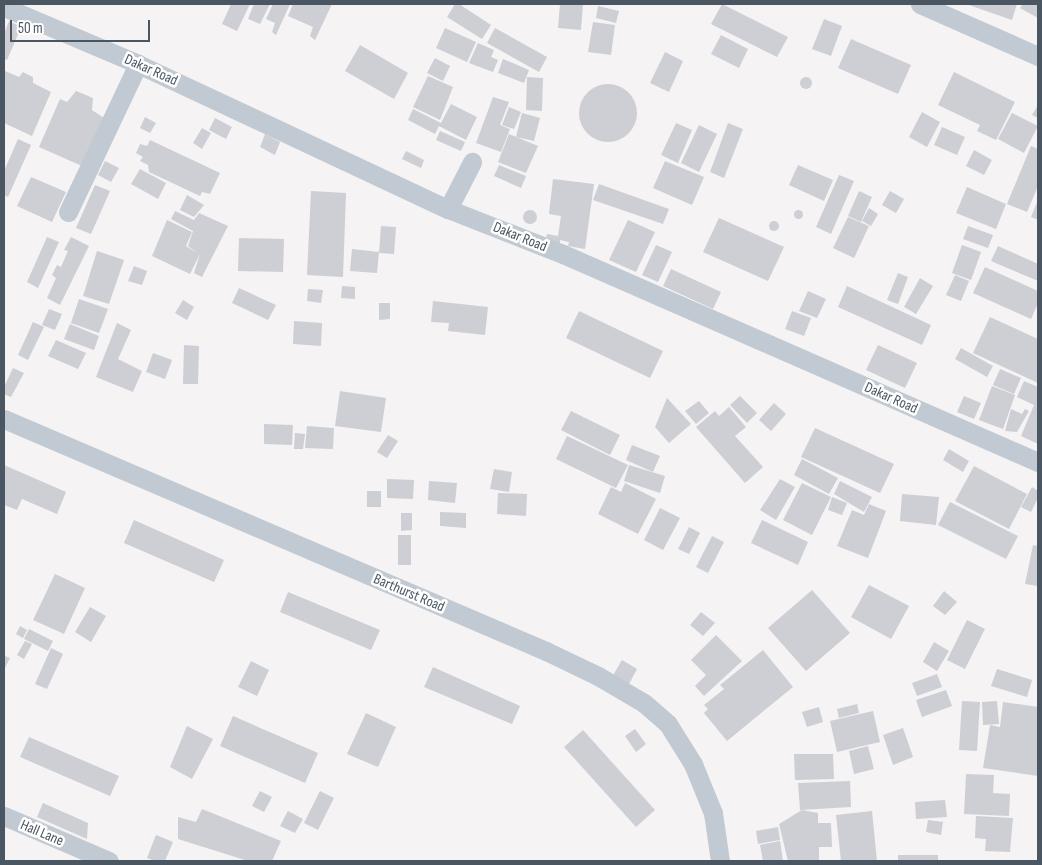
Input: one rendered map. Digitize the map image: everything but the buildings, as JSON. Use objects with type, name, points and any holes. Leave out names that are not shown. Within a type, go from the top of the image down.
[{"type":"street","points":[[920,4],[1038,56]]},
{"type":"street","name":"Dakar Road","points":[[4,7],[138,64],[448,209],[563,254],[1038,462]]},
{"type":"street","points":[[68,212],[138,64]]},
{"type":"street","points":[[448,209],[472,162]]},
{"type":"street","name":"Barthurst Road","points":[[4,419],[546,651],[598,676],[644,703],[668,724],[693,764],[713,813],[720,861]]},
{"type":"street","name":"Hall Lane","points":[[4,816],[109,861]]}]
